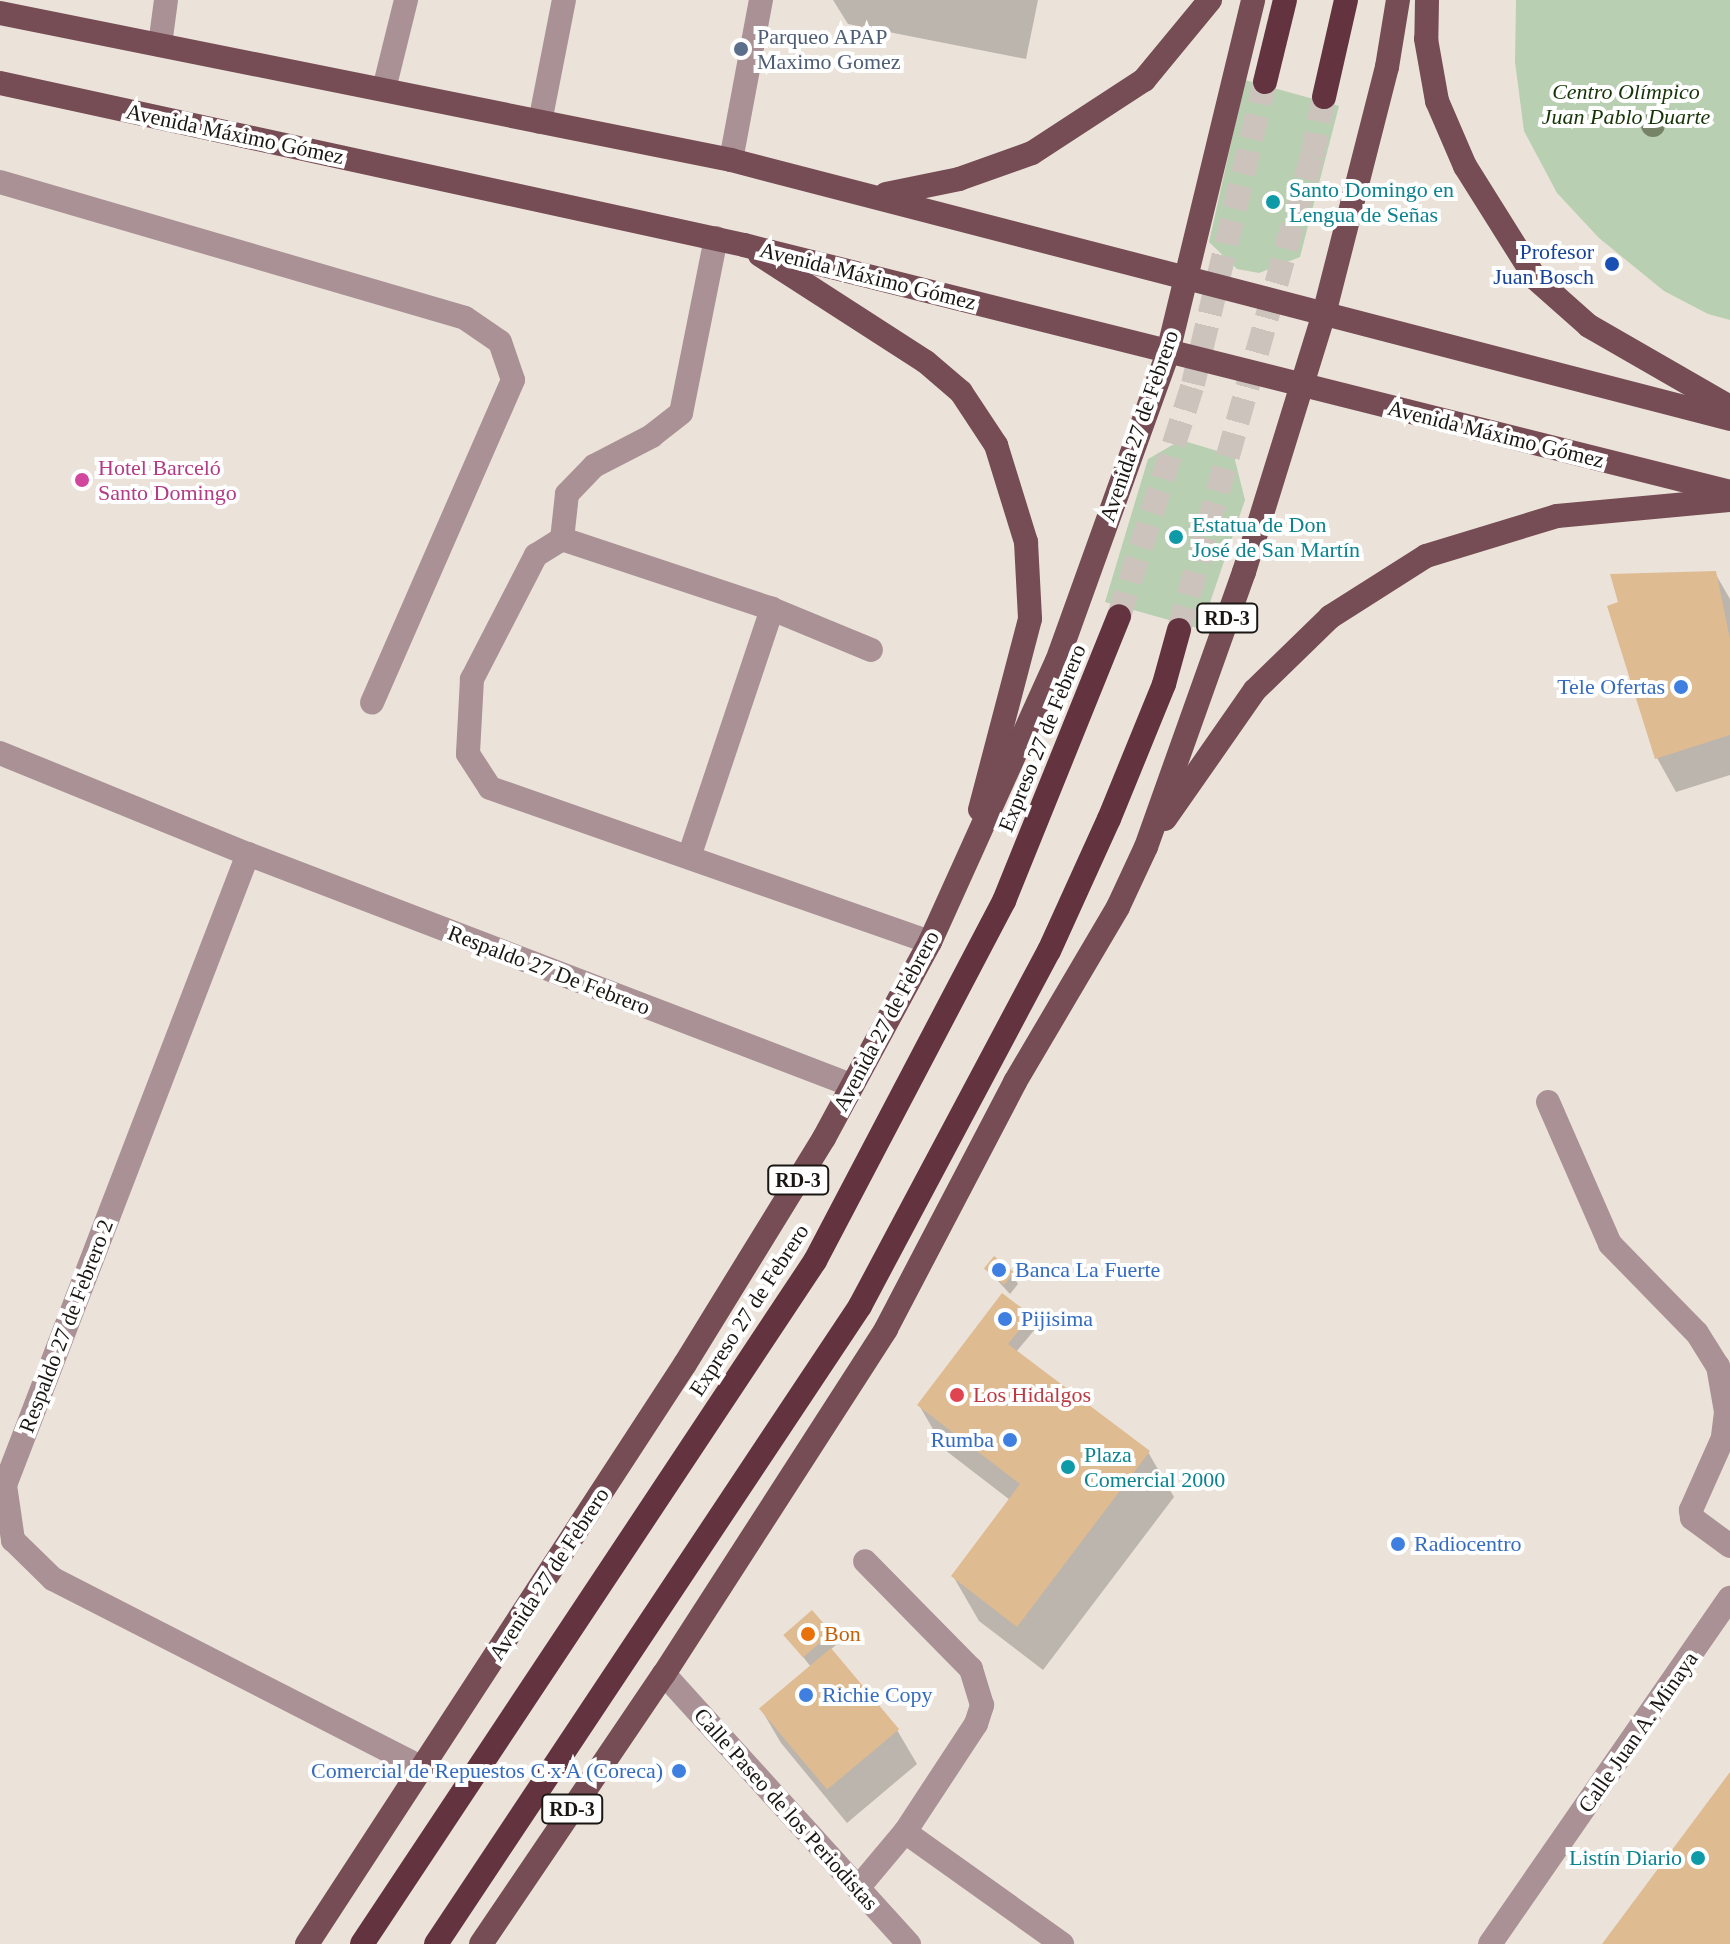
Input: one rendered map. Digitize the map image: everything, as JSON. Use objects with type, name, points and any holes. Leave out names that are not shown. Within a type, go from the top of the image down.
[{"type":"highway","points":[[1265,82],[1285,0]]},
{"type":"highway","points":[[1324,97],[1346,0]]},
{"type":"highway","name":"Expreso 27 de Febrero","points":[[362,1944],[815,1261],[1004,901],[1119,616]]},
{"type":"highway","name":"RD-3","points":[[436,1944],[860,1306],[1049,951],[1115,806],[1164,684],[1179,630]]},
{"type":"main road","points":[[872,196],[922,190],[1032,153],[1144,80],[1210,0]]},
{"type":"main road","name":"Avenida 27 de Febrero","points":[[307,1944],[685,1364],[824,1138],[930,942],[1057,661],[1168,352],[1253,0]]},
{"type":"main road","name":"RD-3","points":[[481,1944],[664,1674],[886,1329],[1015,1082],[1118,907],[1146,847],[1244,572],[1324,314],[1387,67],[1398,0]]},
{"type":"main road","points":[[1427,0],[1426,39],[1437,101],[1465,166],[1536,279],[1589,326],[1730,407]]},
{"type":"main road","points":[[0,13],[731,160],[1730,419]]},
{"type":"main road","name":"Avenida Máximo Gómez","points":[[0,83],[716,238],[1730,492]]},
{"type":"main road","points":[[744,245],[926,362],[961,392],[996,445],[1026,542],[1030,619],[971,849]]},
{"type":"main road","points":[[1146,847],[1255,690],[1330,617],[1426,556],[1557,516],[1730,500]]},
{"type":"street","points":[[160,45],[166,0]]},
{"type":"street","points":[[384,89],[406,0]]},
{"type":"street","points":[[540,122],[564,0]]},
{"type":"street","points":[[731,160],[761,0]]},
{"type":"street","points":[[0,182],[465,318],[500,342],[513,380],[372,702]]},
{"type":"street","points":[[562,539],[567,494],[594,466],[652,436],[681,413],[716,238]]},
{"type":"street","points":[[562,539],[772,609],[871,650]]},
{"type":"street","points":[[562,539],[536,555],[472,679],[468,754],[490,788],[930,942]]},
{"type":"street","points":[[689,857],[772,609]]},
{"type":"street","name":"Respaldo 27 De Febrero","points":[[0,753],[248,854],[851,1085]]},
{"type":"street","name":"Respaldo 27 de Febrero 2","points":[[248,854],[5,1485],[13,1540],[53,1579],[423,1768]]},
{"type":"street","points":[[1548,1102],[1610,1244],[1697,1333],[1718,1366],[1726,1412],[1723,1438],[1691,1510],[1692,1518],[1730,1546]]},
{"type":"street","points":[[858,1888],[905,1832],[976,1724],[982,1705],[971,1669],[865,1561]]},
{"type":"street","name":"Calle Juan A. Minaya","points":[[1490,1944],[1730,1598]]},
{"type":"street","name":"Calle Paseo de los Periodistas","points":[[664,1674],[909,1944]]},
{"type":"street","points":[[905,1832],[1062,1944]]},
{"type":"green space","name":"Centro Olímpico Juan Pablo Duarte","points":[[1516,0],[1730,0],[1730,320],[1708,314],[1664,291],[1599,238],[1557,193],[1524,131],[1515,62]]},
{"type":"green space","points":[[1245,80],[1339,106],[1300,257],[1259,273],[1237,269],[1209,242]]},
{"type":"green space","points":[[1181,440],[1234,456],[1245,500],[1201,629],[1105,602],[1148,459]]},
{"type":"building","name":"Tele Ofertas","points":[[1716,571],[1730,639],[1730,735],[1655,759],[1607,606],[1618,602],[1610,574]]},
{"type":"building","name":"Banca La Fuerte","points":[[994,1256],[1014,1272],[1004,1285],[984,1268]]},
{"type":"building","name":"Plaza Comercial 2000","points":[[1002,1293],[1031,1315],[1008,1344],[1150,1451],[1017,1627],[951,1576],[1020,1484],[917,1405]]},
{"type":"building","name":"Bon","points":[[812,1610],[832,1633],[803,1658],[783,1635]]},
{"type":"building","points":[[831,1648],[899,1729],[827,1790],[759,1708]]},
{"type":"building","name":"Listín Diario","points":[[1730,1772],[1730,1944],[1602,1944]]},
{"type":"tunnel","points":[[1119,616],[1193,384],[1265,82]]},
{"type":"tunnel","points":[[1179,630],[1312,157],[1324,97]]},
{"type":"place","name":"Parqueo APAP Maximo Gomez","points":[[741,49]]},
{"type":"place","name":"Santo Domingo en Lengua de Señas","points":[[1273,202]]},
{"type":"place","name":"Profesor Juan Bosch","points":[[1612,264]]},
{"type":"place","name":"Hotel Barceló Santo Domingo","points":[[82,480]]},
{"type":"place","name":"Estatua de Don José de San Martín","points":[[1176,537]]},
{"type":"place","name":"Tele Ofertas","points":[[1681,687]]},
{"type":"place","name":"Banca La Fuerte","points":[[999,1270]]},
{"type":"place","name":"Pijisima","points":[[1005,1319]]},
{"type":"place","name":"Los Hidalgos","points":[[957,1395]]},
{"type":"place","name":"Rumba","points":[[1010,1440]]},
{"type":"place","name":"Plaza Comercial 2000","points":[[1068,1467]]},
{"type":"place","name":"Radiocentro","points":[[1398,1544]]},
{"type":"place","name":"Bon","points":[[808,1634]]},
{"type":"place","name":"Richie Copy","points":[[806,1695]]},
{"type":"place","name":"Comercial de Repuestos C x A (Coreca)","points":[[679,1771]]},
{"type":"place","name":"Listín Diario","points":[[1698,1858]]}]
